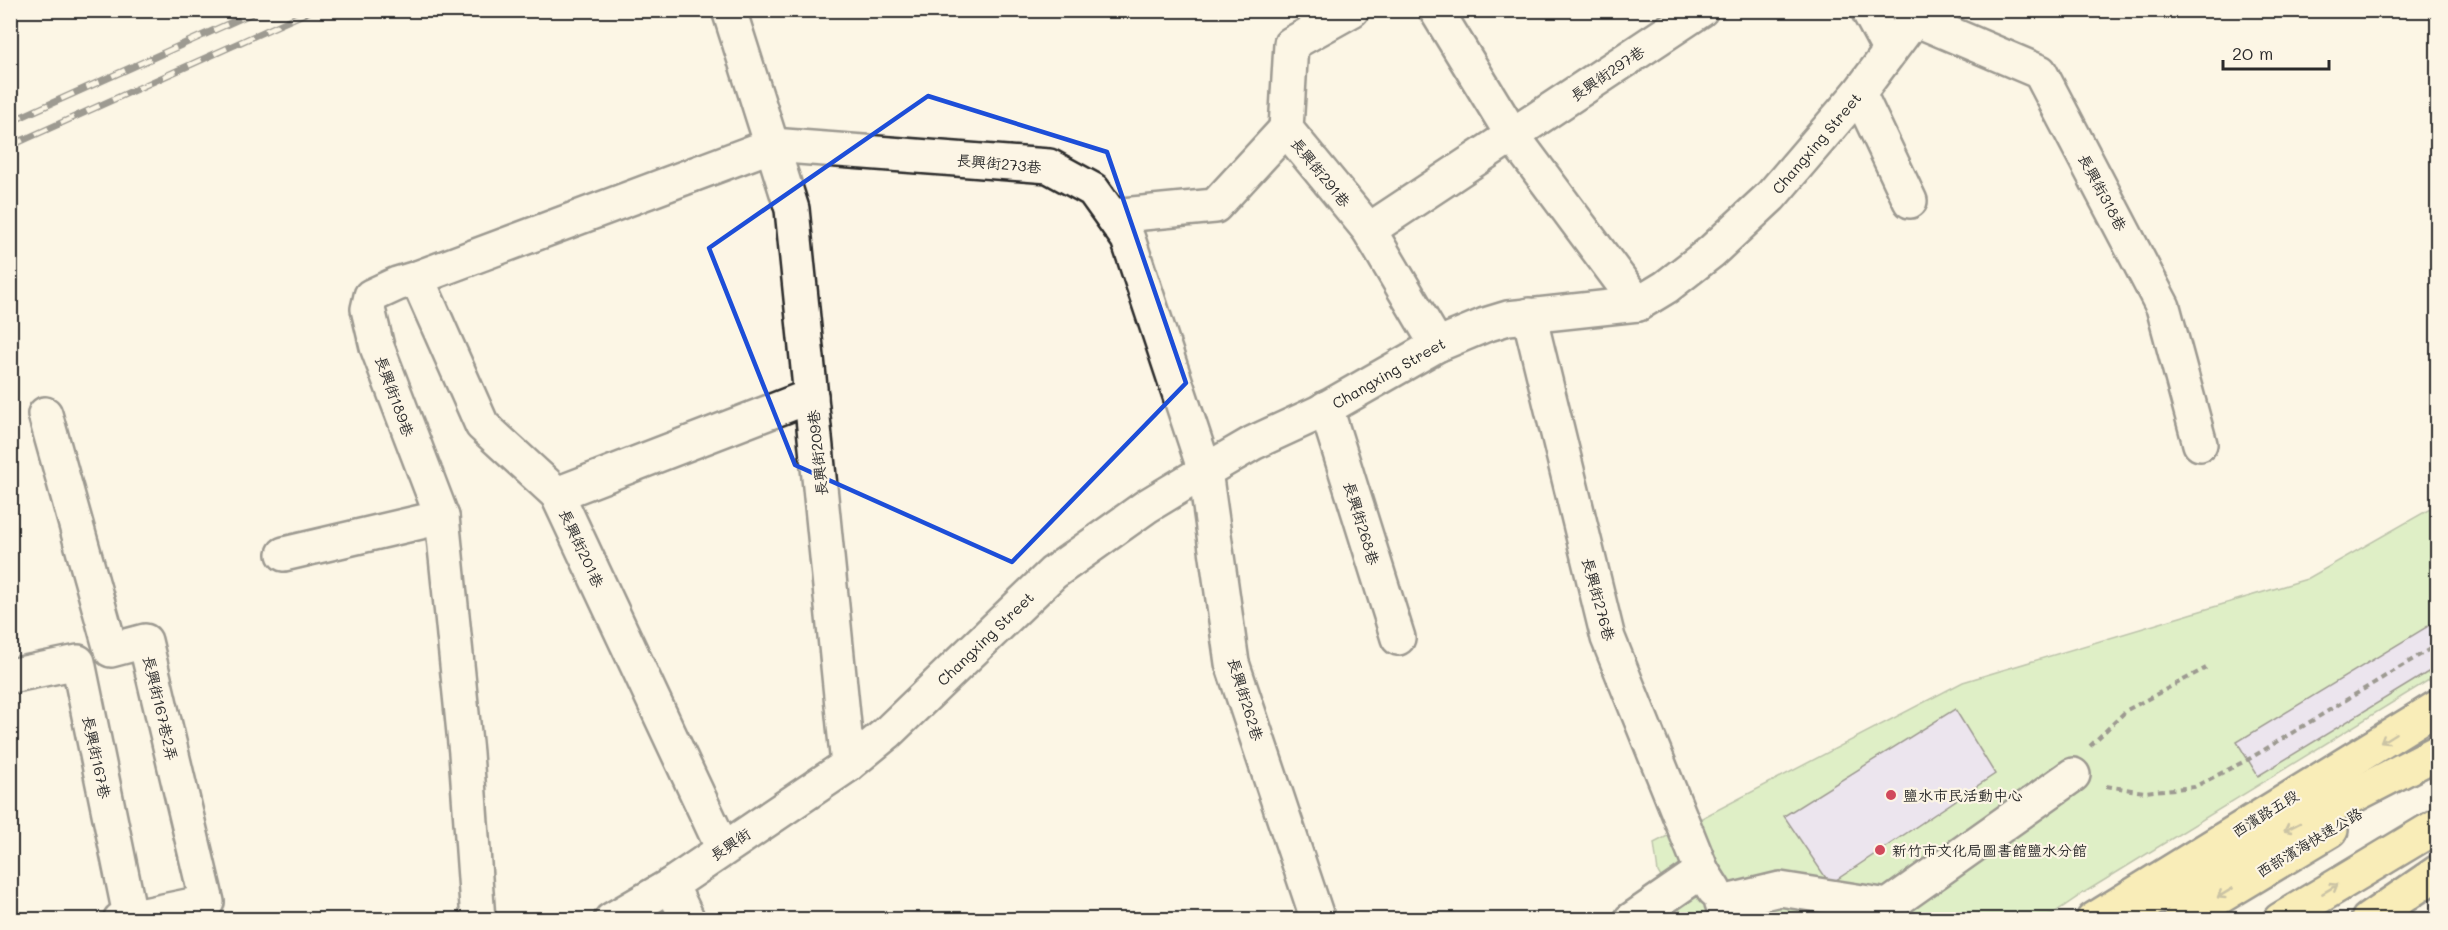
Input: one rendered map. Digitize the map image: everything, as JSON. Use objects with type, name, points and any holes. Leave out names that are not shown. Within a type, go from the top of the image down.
[{"type":"main road","name":"西濱路五段","points":[[2093,920],[2438,707]]},
{"type":"main road","points":[[2112,920],[2438,752]]},
{"type":"main road","name":"西部濱海快速公路","points":[[2181,920],[2438,765]]},
{"type":"main road","points":[[2280,920],[2438,825]]},
{"type":"main road","points":[[2368,920],[2438,872]]},
{"type":"main road","points":[[2388,920],[2438,889]]},
{"type":"street","points":[[729,10],[772,145]]},
{"type":"street","name":"長興街291巷","points":[[1352,10],[1291,44],[1286,129],[1369,230],[1437,345]]},
{"type":"street","points":[[1436,10],[1513,136],[1638,304]]},
{"type":"street","name":"長興街297巷","points":[[1369,230],[1701,10]]},
{"type":"street","points":[[1868,10],[1890,51]]},
{"type":"street","name":"Changxing Street","points":[[848,765],[887,733],[1053,573],[1147,506],[1253,443],[1326,408],[1437,345],[1485,325],[1529,315],[1638,304],[1666,288],[1753,215],[1859,93],[1918,15]]},
{"type":"street","name":"長興街318巷","points":[[1918,15],[2040,72],[2163,307],[2200,444]]},
{"type":"street","points":[[1859,93],[1910,201]]},
{"type":"street","points":[[1112,216],[1215,206],[1286,129]]},
{"type":"street","name":"長興街273巷","points":[[772,145],[1049,166],[1094,190],[1128,239],[1205,471]]},
{"type":"street","name":"長興街189巷","points":[[478,920],[466,753],[442,517],[377,347],[368,309],[371,296],[397,284],[417,279],[772,145]]},
{"type":"street","name":"長興街209巷","points":[[772,145],[792,208],[848,765]]},
{"type":"street","points":[[417,279],[482,425],[557,494]]},
{"type":"street","name":"長興街276巷","points":[[1529,315],[1608,638],[1702,871]]},
{"type":"street","name":"長興街201巷","points":[[723,849],[557,494],[811,396]]},
{"type":"street","name":"長興街268巷","points":[[1326,408],[1398,638]]},
{"type":"street","points":[[10,676],[78,662],[111,650],[45,414]]},
{"type":"street","name":"長興街262巷","points":[[1205,471],[1232,663],[1318,920]]},
{"type":"street","points":[[284,554],[442,517]]},
{"type":"street","name":"長興街167巷2弄","points":[[111,650],[145,641],[207,902],[127,918]]},
{"type":"street","name":"長興街167巷","points":[[78,662],[127,918]]},
{"type":"street","name":"長興街","points":[[610,920],[671,885],[848,765]]},
{"type":"street","points":[[1631,920],[1702,871],[1728,911],[1780,889],[1888,906],[2073,775]]},
{"type":"street","points":[[671,885],[688,920]]},
{"type":"path","points":[[2206,668],[2127,710],[2091,744],[2073,775],[2100,785],[2144,792],[2194,787],[2249,759],[2438,644]]},
{"type":"highlighted area","points":[[928,96],[1107,152],[1186,383],[1012,562],[795,465],[709,248]]},
{"type":"green space","points":[[2437,505],[2437,675],[2045,919],[1685,919],[1658,872],[1654,843],[1963,682],[2307,579]]},
{"type":"building","points":[[2438,620],[2438,666],[2258,776],[2237,742]]},
{"type":"building","name":"鹽水市民活動中心","points":[[1955,709],[1995,774],[1830,884],[1784,816]]},
{"type":"railway","points":[[10,122],[259,10]]},
{"type":"railway","points":[[10,146],[312,10]]},
{"type":"place","name":"鹽水市民活動中心","points":[[1891,795]]},
{"type":"place","name":"新竹市文化局圖書館鹽水分館","points":[[1880,850]]}]
